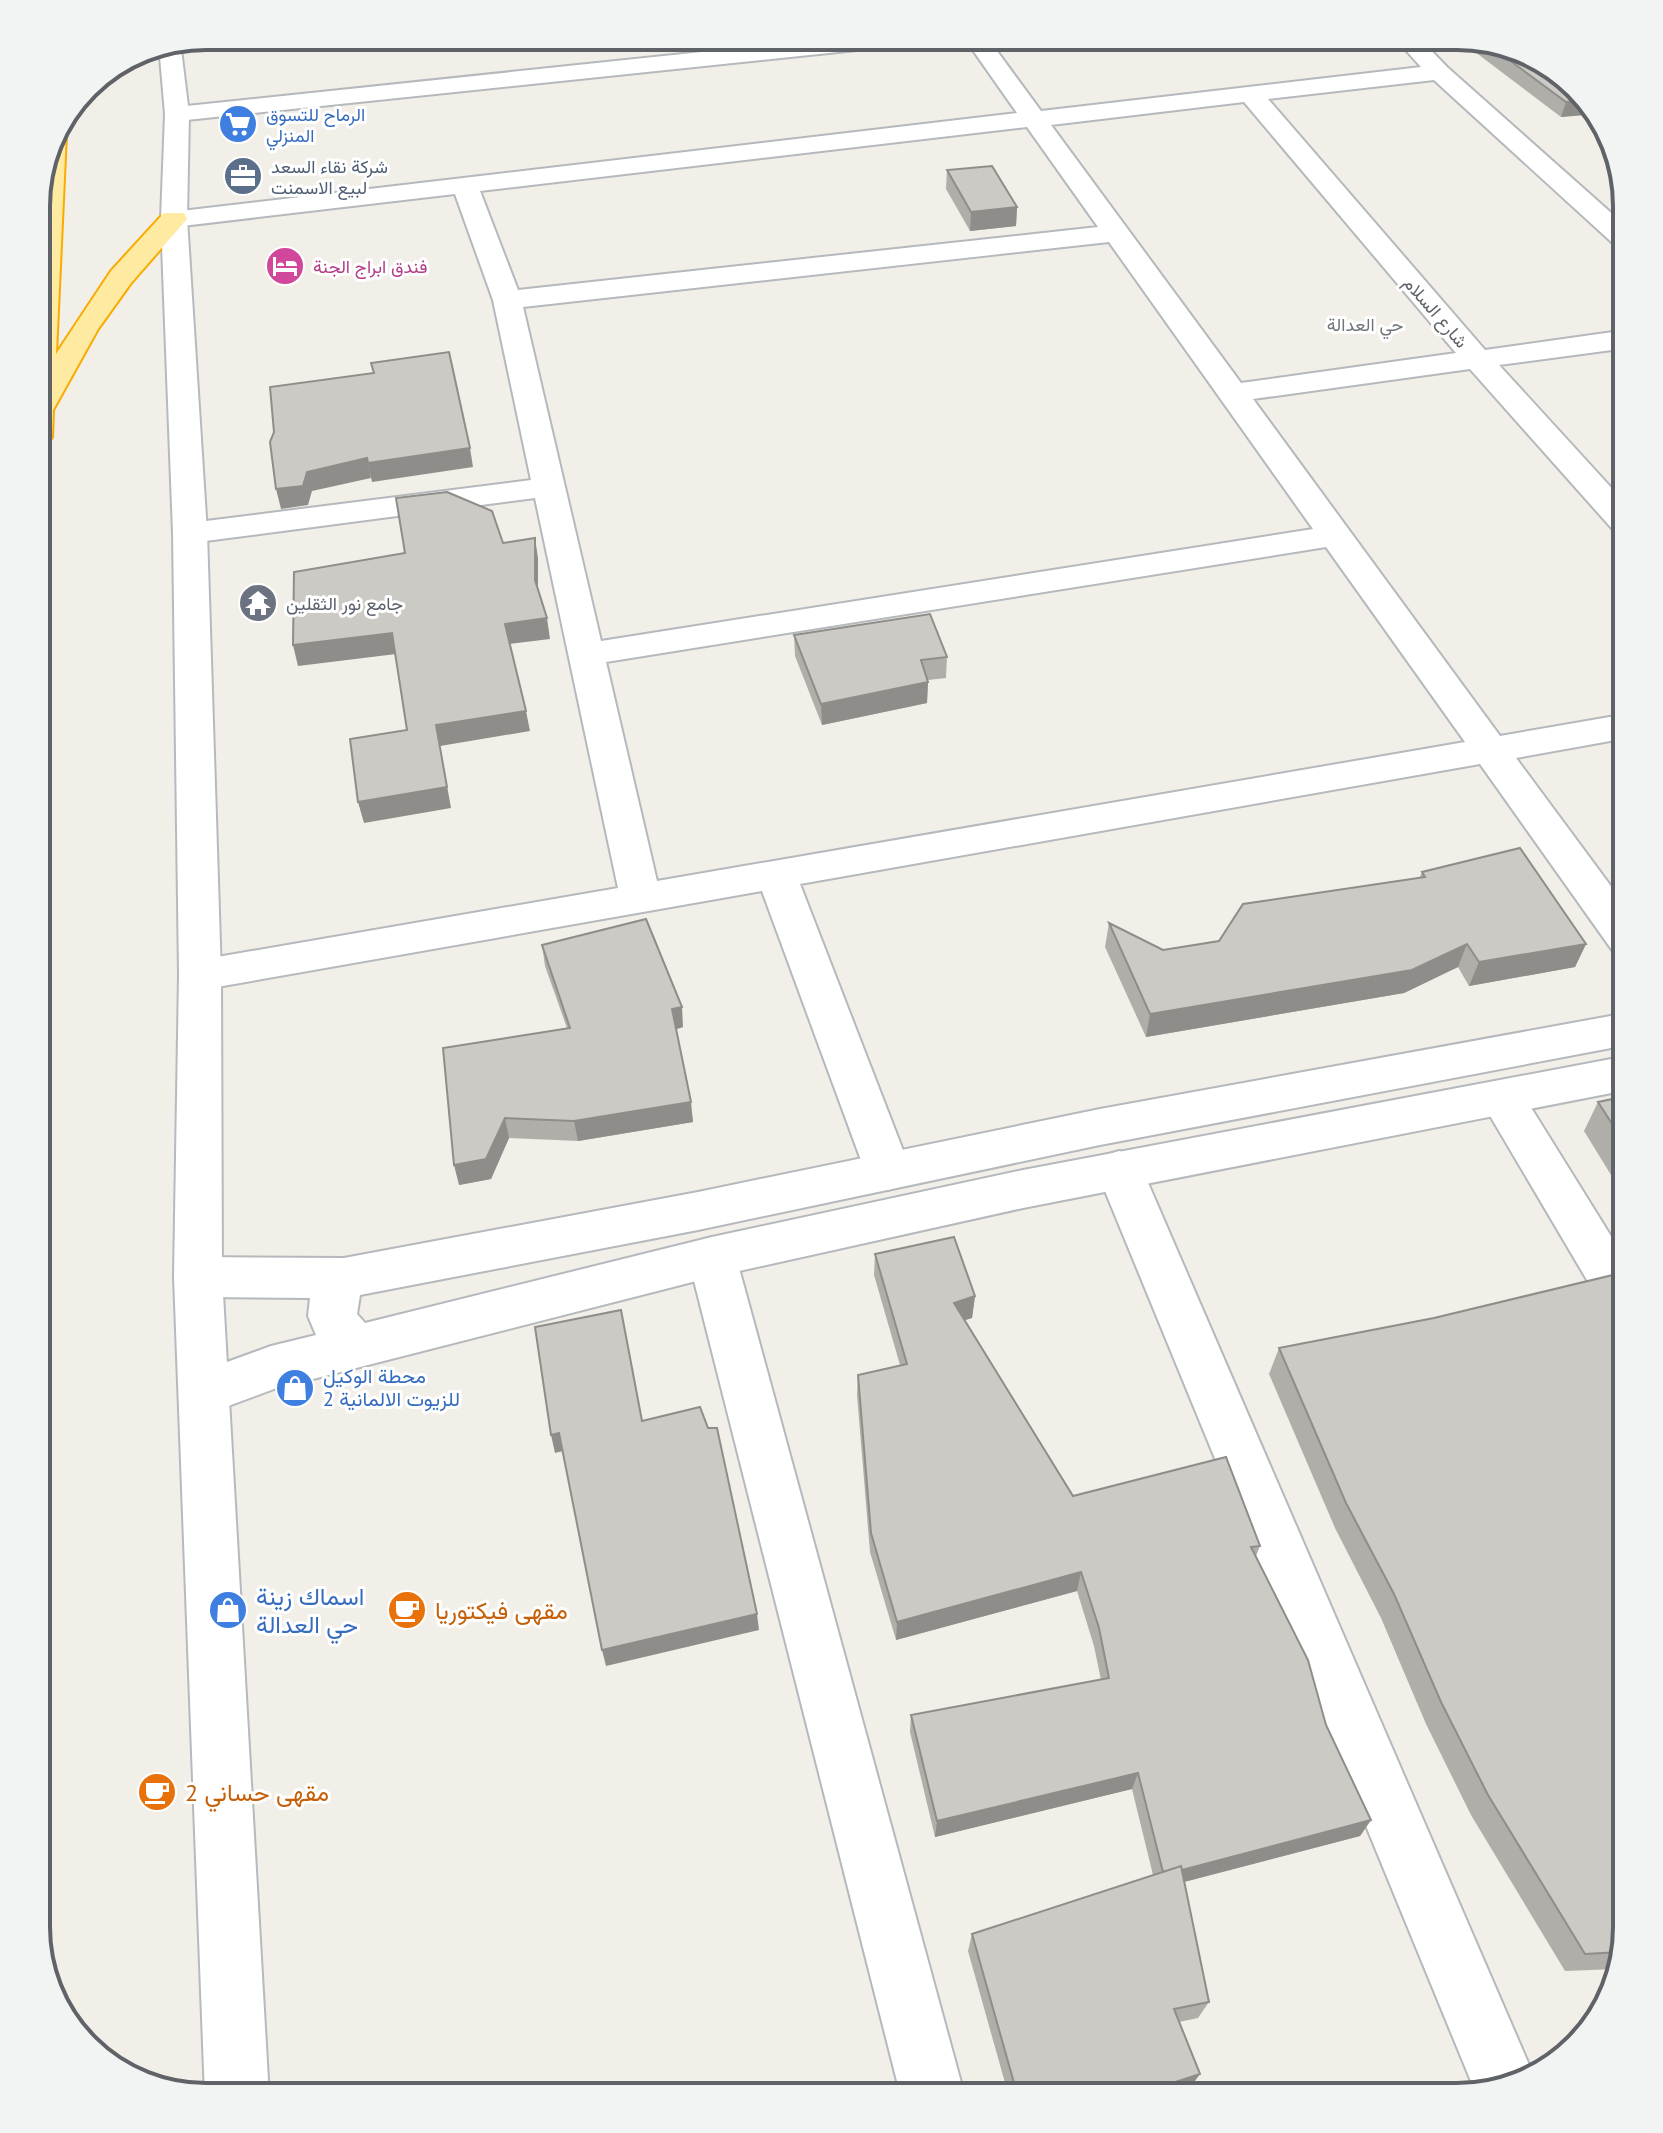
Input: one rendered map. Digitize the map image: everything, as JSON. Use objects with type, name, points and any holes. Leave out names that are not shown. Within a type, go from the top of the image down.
[{"type":"highway","points":[[50,398],[84,329],[121,277],[174,219]]},
{"type":"street","points":[[177,114],[790,50]]},
{"type":"street","points":[[984,50],[1613,920]]},
{"type":"street","points":[[1418,50],[1613,228]]},
{"type":"street","points":[[171,54],[177,114],[174,219],[190,533],[200,975],[198,1277],[236,2083]]},
{"type":"street","points":[[174,219],[1439,72]]},
{"type":"street","name":"شارع السلام","points":[[1250,94],[1476,358],[1613,510]]},
{"type":"street","points":[[465,185],[507,300],[641,899]]},
{"type":"street","points":[[507,300],[1116,233]]},
{"type":"street","points":[[1233,393],[1613,341]]},
{"type":"street","points":[[190,533],[549,487]]},
{"type":"street","points":[[587,654],[1335,536]]},
{"type":"street","points":[[200,975],[1613,728]]},
{"type":"street","points":[[776,875],[888,1171]]},
{"type":"street","points":[[198,1277],[344,1278],[1007,1146],[1613,1032]]},
{"type":"street","points":[[204,1393],[271,1368],[712,1257],[1119,1169],[1613,1076]]},
{"type":"street","points":[[1501,1097],[1613,1281]]},
{"type":"street","points":[[1007,1146],[1023,1189]]},
{"type":"street","points":[[1119,1169],[1501,2077]]},
{"type":"street","points":[[712,1257],[929,2083]]},
{"type":"street","points":[[344,1278],[334,1296],[330,1317],[339,1331],[358,1346]]},
{"type":"building","points":[[1508,59],[1552,82],[1572,101],[1566,102]]},
{"type":"building","points":[[992,166],[1017,207],[971,212],[947,170]]},
{"type":"building","points":[[449,352],[470,448],[368,463],[367,458],[307,472],[303,486],[276,489],[270,442],[274,432],[270,387],[374,373],[371,363]]},
{"type":"building","points":[[447,492],[492,511],[503,543],[535,538],[535,580],[547,618],[505,624],[526,711],[436,725],[447,787],[358,802],[350,739],[407,730],[392,633],[293,645],[294,572],[405,553],[396,498]]},
{"type":"building","points":[[930,614],[947,657],[921,660],[928,682],[821,704],[794,635]]},
{"type":"building","points":[[1520,848],[1586,944],[1479,962],[1467,944],[1412,970],[1150,1014],[1109,923],[1163,950],[1219,941],[1243,904],[1425,877],[1422,872]]},
{"type":"building","points":[[646,919],[682,1007],[672,1009],[691,1102],[574,1121],[505,1118],[486,1159],[454,1165],[443,1048],[570,1028],[542,945]]},
{"type":"building","points":[[1613,1099],[1613,1125],[1598,1102]]},
{"type":"building","points":[[954,1237],[975,1296],[954,1303],[1073,1496],[1226,1457],[1260,1546],[1251,1547],[1308,1660],[1326,1725],[1371,1820],[1182,1870],[1181,1866],[1163,1872],[1138,1773],[937,1821],[911,1715],[1109,1678],[1099,1628],[1081,1572],[897,1622],[871,1533],[858,1375],[907,1364],[875,1254]]},
{"type":"building","points":[[1613,1275],[1611,1953],[1585,1954],[1488,1795],[1441,1702],[1394,1594],[1346,1503],[1279,1348],[1434,1318]]},
{"type":"building","points":[[621,1310],[642,1421],[700,1407],[708,1428],[717,1428],[757,1614],[602,1650],[559,1433],[551,1435],[535,1327]]},
{"type":"building","points":[[1181,1866],[1209,2002],[1174,2009],[1200,2074],[1172,2083],[1014,2083],[972,1934]]},
{"type":"place","name":"الرماح للتسوق المنزلي","points":[[238,124]]},
{"type":"place","name":"شركة نقاء السعد لبيع الاسمنت","points":[[243,176]]},
{"type":"place","name":"فندق ابراج الجنة","points":[[285,266]]},
{"type":"place","name":"جامع نور الثقلين","points":[[258,603]]},
{"type":"place","name":"محطة الوكيل للزيوت الالمانية 2","points":[[295,1388]]},
{"type":"place","name":"اسماك زينة حي العدالة","points":[[228,1610]]},
{"type":"place","name":"مقهى فيكتوريا","points":[[407,1610]]},
{"type":"place","name":"مقهى حساني 2","points":[[157,1792]]},
{"type":"district","name":"حي العدالة","points":[[1365,324]]}]
